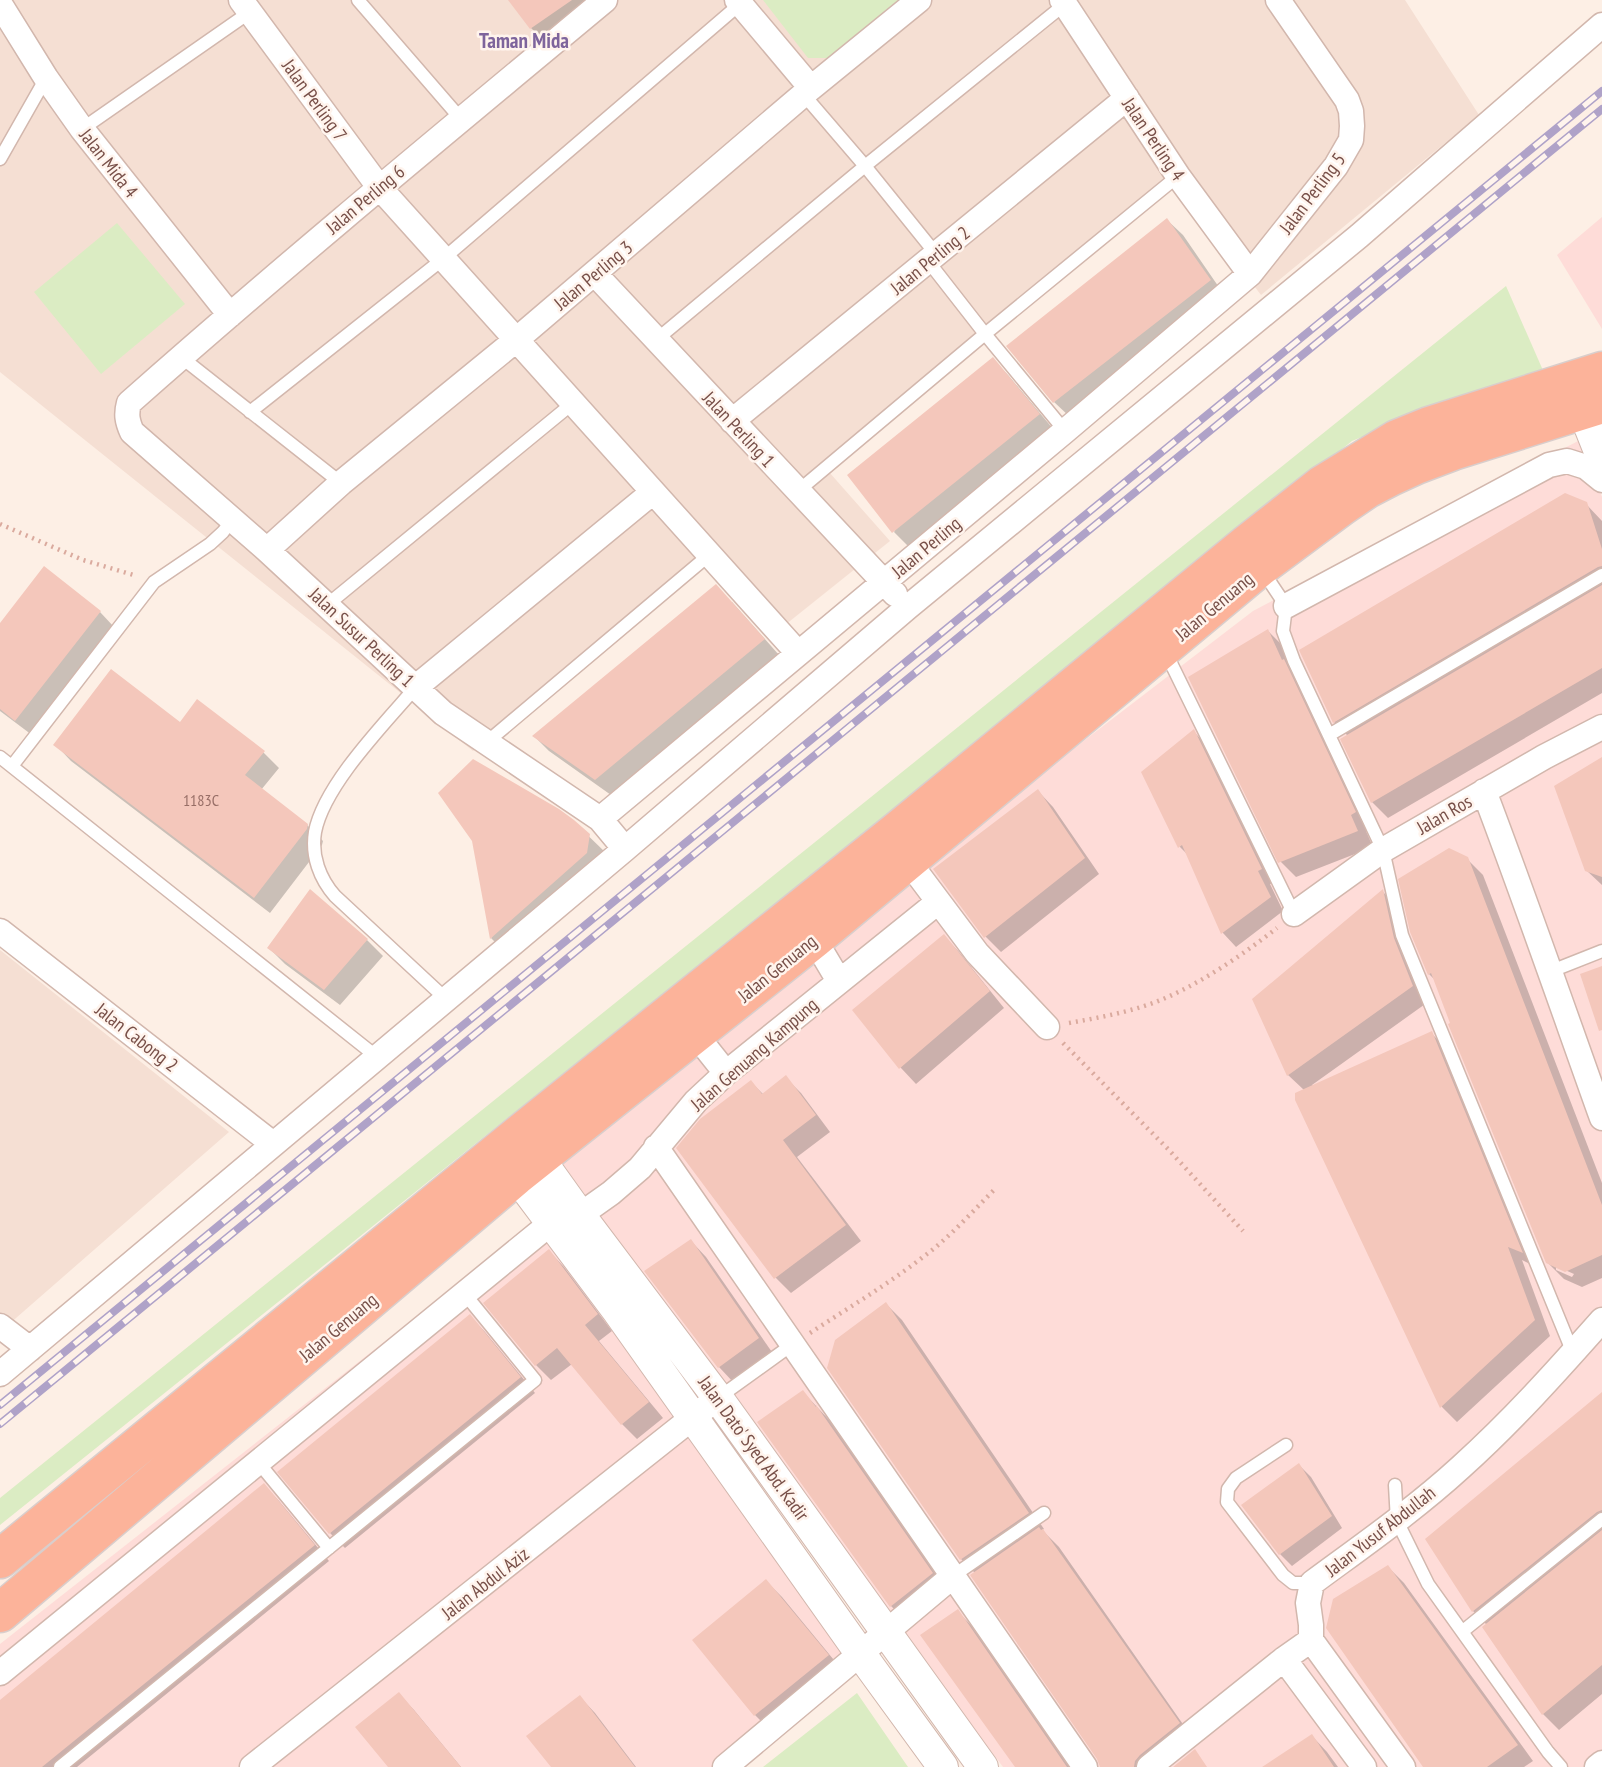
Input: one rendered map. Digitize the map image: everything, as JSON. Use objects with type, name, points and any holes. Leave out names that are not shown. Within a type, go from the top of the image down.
[{"type":"highway","name":"Jalan Genuang","points":[[0,1559],[526,1156],[695,1034],[814,939],[1260,567],[1342,506],[1392,476],[1589,391]]},
{"type":"highway","name":"Jalan Genuang","points":[[0,1613],[896,832],[1322,485],[1397,439],[1429,426],[1589,391]]},
{"type":"street","name":"Jalan Perling 6","points":[[129,403],[379,187],[605,0]]},
{"type":"street","name":"Jalan Perling 3","points":[[267,550],[341,483],[595,274],[919,0]]},
{"type":"street","name":"Jalan Perling 5","points":[[1250,274],[1336,166],[1351,140],[1351,111],[1347,100],[1278,0]]},
{"type":"street","points":[[738,2],[807,92]]},
{"type":"street","name":"Jalan Perling 4","points":[[1064,2],[1178,176],[1250,274]]},
{"type":"street","name":"Jalan Mida 4","points":[[0,4],[82,130],[230,315]]},
{"type":"street","name":"Jalan Perling 7","points":[[246,6],[379,187],[798,653]]},
{"type":"street","points":[[0,1374],[625,849],[908,607],[1359,236],[1602,24]]},
{"type":"street","name":"Jalan Perling 2","points":[[732,421],[1127,98]]},
{"type":"street","name":"Jalan Perling 1","points":[[595,274],[908,607]]},
{"type":"street","name":"Jalan Perling","points":[[600,819],[1250,274]]},
{"type":"street","points":[[1589,391],[1602,459]]},
{"type":"street","name":"Jalan Susur Perling 1","points":[[129,403],[126,414],[132,432],[267,550],[443,713],[600,819],[625,849]]},
{"type":"street","points":[[1286,606],[1549,465],[1567,461],[1586,467],[1602,480]]},
{"type":"street","points":[[416,687],[653,492]]},
{"type":"street","name":"Jalan Ros","points":[[1294,914],[1383,850],[1544,757],[1602,727]]},
{"type":"street","points":[[1484,791],[1527,903],[1602,1118]]},
{"type":"street","points":[[908,861],[977,953],[1047,1027]]},
{"type":"street","name":"Jalan Genuang Kampung","points":[[579,1215],[611,1193],[640,1168],[695,1101],[726,1073],[938,902]]},
{"type":"street","name":"Jalan Cabong 2","points":[[0,930],[274,1144]]},
{"type":"street","points":[[814,939],[839,981]]},
{"type":"street","points":[[695,1034],[726,1073]]},
{"type":"street","points":[[656,1147],[1085,1767]]},
{"type":"street","name":"Jalan Dato' Syed Abd. Kadir","points":[[526,1156],[579,1215],[718,1398],[983,1767]]},
{"type":"street","name":"Jalan Dato' Syed Abd. Kadir","points":[[526,1156],[551,1223],[694,1417],[943,1767]]},
{"type":"street","points":[[0,1673],[551,1223]]},
{"type":"street","name":"Jalan Yusuf Abdullah","points":[[1311,1640],[1308,1603],[1312,1583],[1397,1521],[1460,1468],[1530,1401],[1602,1320]]},
{"type":"street","points":[[0,1326],[30,1349]]},
{"type":"street","name":"Jalan Abdul Aziz","points":[[252,1767],[718,1398]]},
{"type":"street","points":[[725,1767],[953,1576]]},
{"type":"street","points":[[1149,1767],[1311,1640],[1403,1767]]},
{"type":"street","points":[[1284,1659],[1364,1767]]},
{"type":"street","points":[[1597,1767],[1602,1763]]},
{"type":"lane","points":[[358,0],[461,119]]},
{"type":"lane","points":[[250,412],[443,259],[738,2]]},
{"type":"lane","points":[[656,340],[1064,2]]},
{"type":"lane","points":[[82,130],[246,6]]},
{"type":"lane","points":[[0,159],[46,78]]},
{"type":"lane","points":[[807,92],[865,166],[985,334],[1065,431]]},
{"type":"lane","points":[[798,491],[1178,176]]},
{"type":"lane","points":[[181,357],[341,483]]},
{"type":"lane","points":[[327,605],[573,403]]},
{"type":"lane","points":[[12,766],[154,582],[210,544],[232,520]]},
{"type":"lane","points":[[487,741],[709,555]]},
{"type":"lane","points":[[1260,567],[1286,606],[1283,631],[1294,661],[1383,850],[1402,935],[1573,1353]]},
{"type":"lane","points":[[1329,734],[1602,575]]},
{"type":"lane","points":[[1163,649],[1294,914]]},
{"type":"lane","points":[[416,687],[366,745],[335,787],[322,809],[315,833],[315,854],[318,869],[335,897],[446,999]]},
{"type":"lane","points":[[0,757],[377,1057]]},
{"type":"lane","points":[[1549,972],[1602,951]]},
{"type":"lane","points":[[60,1767],[535,1380],[464,1293]]},
{"type":"lane","points":[[718,1398],[793,1344]]},
{"type":"lane","points":[[1286,1445],[1236,1478],[1228,1489],[1227,1502],[1283,1575],[1293,1583],[1312,1583]]},
{"type":"lane","points":[[258,1462],[329,1548]]},
{"type":"lane","points":[[1395,1485],[1397,1521],[1428,1584],[1561,1767]]},
{"type":"lane","points":[[953,1576],[1045,1513]]},
{"type":"lane","points":[[1463,1631],[1602,1519]]},
{"type":"path","points":[[0,524],[83,560],[154,582]]},
{"type":"path","points":[[1047,1027],[1105,1017],[1154,1003],[1193,984],[1252,947],[1294,914]]},
{"type":"path","points":[[1047,1027],[1168,1149],[1243,1231]]},
{"type":"path","points":[[793,1344],[924,1257],[994,1190]]},
{"type":"shaded area","points":[[0,0],[1405,0],[1479,115],[1261,295],[1177,185],[829,472],[890,541],[780,629],[709,556],[473,751],[0,372]]},
{"type":"shaded area","points":[[1602,217],[1602,329],[1557,255]]},
{"type":"shaded area","points":[[1580,440],[1602,497],[1602,1752],[1584,1767],[1003,1767],[900,1630],[562,1163],[991,812],[1253,611]]},
{"type":"shaded area","points":[[0,950],[229,1132],[0,1332]]},
{"type":"shaded area","points":[[534,1224],[718,1474],[846,1656],[712,1767],[0,1767],[0,1644]]},
{"type":"green space","points":[[763,0],[902,0],[833,58],[808,58]]},
{"type":"green space","points":[[117,223],[185,304],[101,374],[34,292]]},
{"type":"green space","points":[[1506,286],[1545,375],[1430,409],[1352,441],[0,1525],[0,1498]]},
{"type":"green space","points":[[857,1693],[908,1767],[763,1767]]},
{"type":"building","points":[[508,0],[572,0],[530,29]]},
{"type":"building","points":[[1167,218],[1211,280],[1053,403],[1006,346]]},
{"type":"building","points":[[993,357],[1040,414],[892,533],[847,475]]},
{"type":"building","points":[[1565,493],[1587,502],[1602,549],[1602,566],[1333,723],[1299,650]]},
{"type":"building","points":[[44,566],[101,611],[15,721],[0,709],[0,623]]},
{"type":"building","points":[[716,584],[765,639],[595,780],[532,736]]},
{"type":"building","points":[[1602,585],[1602,668],[1371,803],[1340,739]]},
{"type":"building","points":[[1268,629],[1356,812],[1351,815],[1358,831],[1278,863],[1188,677]]},
{"type":"building","points":[[111,669],[180,722],[197,699],[265,751],[245,775],[308,824],[307,829],[254,898],[53,745]]},
{"type":"building","points":[[1194,729],[1262,869],[1258,871],[1271,897],[1221,934],[1182,845],[1178,848],[1141,772]]},
{"type":"building","points":[[1602,757],[1602,877],[1585,871],[1554,786]]},
{"type":"building","points":[[473,759],[559,809],[590,834],[587,853],[490,939],[472,841],[438,793]]},
{"type":"building","points":[[1038,789],[1085,858],[984,938],[933,869]]},
{"type":"building","points":[[1449,848],[1468,857],[1602,1205],[1602,1255],[1565,1272],[1546,1263],[1448,1024],[1450,1023],[1431,973],[1428,975],[1410,932],[1398,879]]},
{"type":"building","points":[[310,889],[368,939],[324,990],[267,948]]},
{"type":"building","points":[[1383,889],[1394,938],[1413,986],[1287,1076],[1252,999]]},
{"type":"building","points":[[944,934],[990,991],[899,1069],[852,1010]]},
{"type":"building","points":[[1602,966],[1602,1030],[1599,1031],[1580,974]]},
{"type":"building","points":[[1432,1031],[1523,1253],[1508,1247],[1535,1320],[1440,1408],[1295,1100],[1295,1093]]},
{"type":"building","points":[[786,1075],[816,1115],[783,1140],[846,1225],[774,1279],[676,1148],[700,1119],[751,1080],[762,1094]]},
{"type":"building","points":[[691,1239],[759,1338],[718,1368],[644,1271]]},
{"type":"building","points":[[549,1249],[598,1314],[585,1325],[649,1402],[621,1425],[557,1348],[535,1366],[483,1303]]},
{"type":"building","points":[[886,1302],[1029,1513],[960,1560],[827,1368],[835,1340]]},
{"type":"building","points":[[470,1314],[521,1377],[329,1534],[277,1472]]},
{"type":"building","points":[[803,1390],[933,1573],[890,1607],[757,1422]]},
{"type":"building","points":[[1602,1392],[1602,1510],[1472,1612],[1425,1539]]},
{"type":"building","points":[[1299,1463],[1332,1516],[1279,1555],[1241,1505]]},
{"type":"building","points":[[264,1483],[315,1545],[42,1767],[0,1767],[0,1700]]},
{"type":"building","points":[[1039,1527],[1180,1723],[1140,1755],[1134,1767],[1100,1767],[970,1575]]},
{"type":"building","points":[[1602,1530],[1602,1665],[1542,1715],[1482,1627]]},
{"type":"building","points":[[1388,1565],[1518,1745],[1487,1767],[1423,1767],[1326,1628],[1333,1599]]},
{"type":"building","points":[[766,1579],[829,1655],[754,1716],[692,1640]]},
{"type":"building","points":[[958,1609],[1067,1767],[1015,1767],[920,1635]]},
{"type":"building","points":[[399,1692],[461,1767],[388,1767],[355,1727]]},
{"type":"building","points":[[580,1695],[635,1767],[551,1767],[526,1736]]},
{"type":"building","points":[[1312,1734],[1334,1767],[1262,1767]]},
{"type":"building","points":[[1195,1749],[1207,1767],[1173,1767]]},
{"type":"railway","points":[[0,1405],[1602,91]]},
{"type":"railway","points":[[0,1424],[1602,109]]},
{"type":"district","name":"Taman Mida","points":[[524,40]]}]
